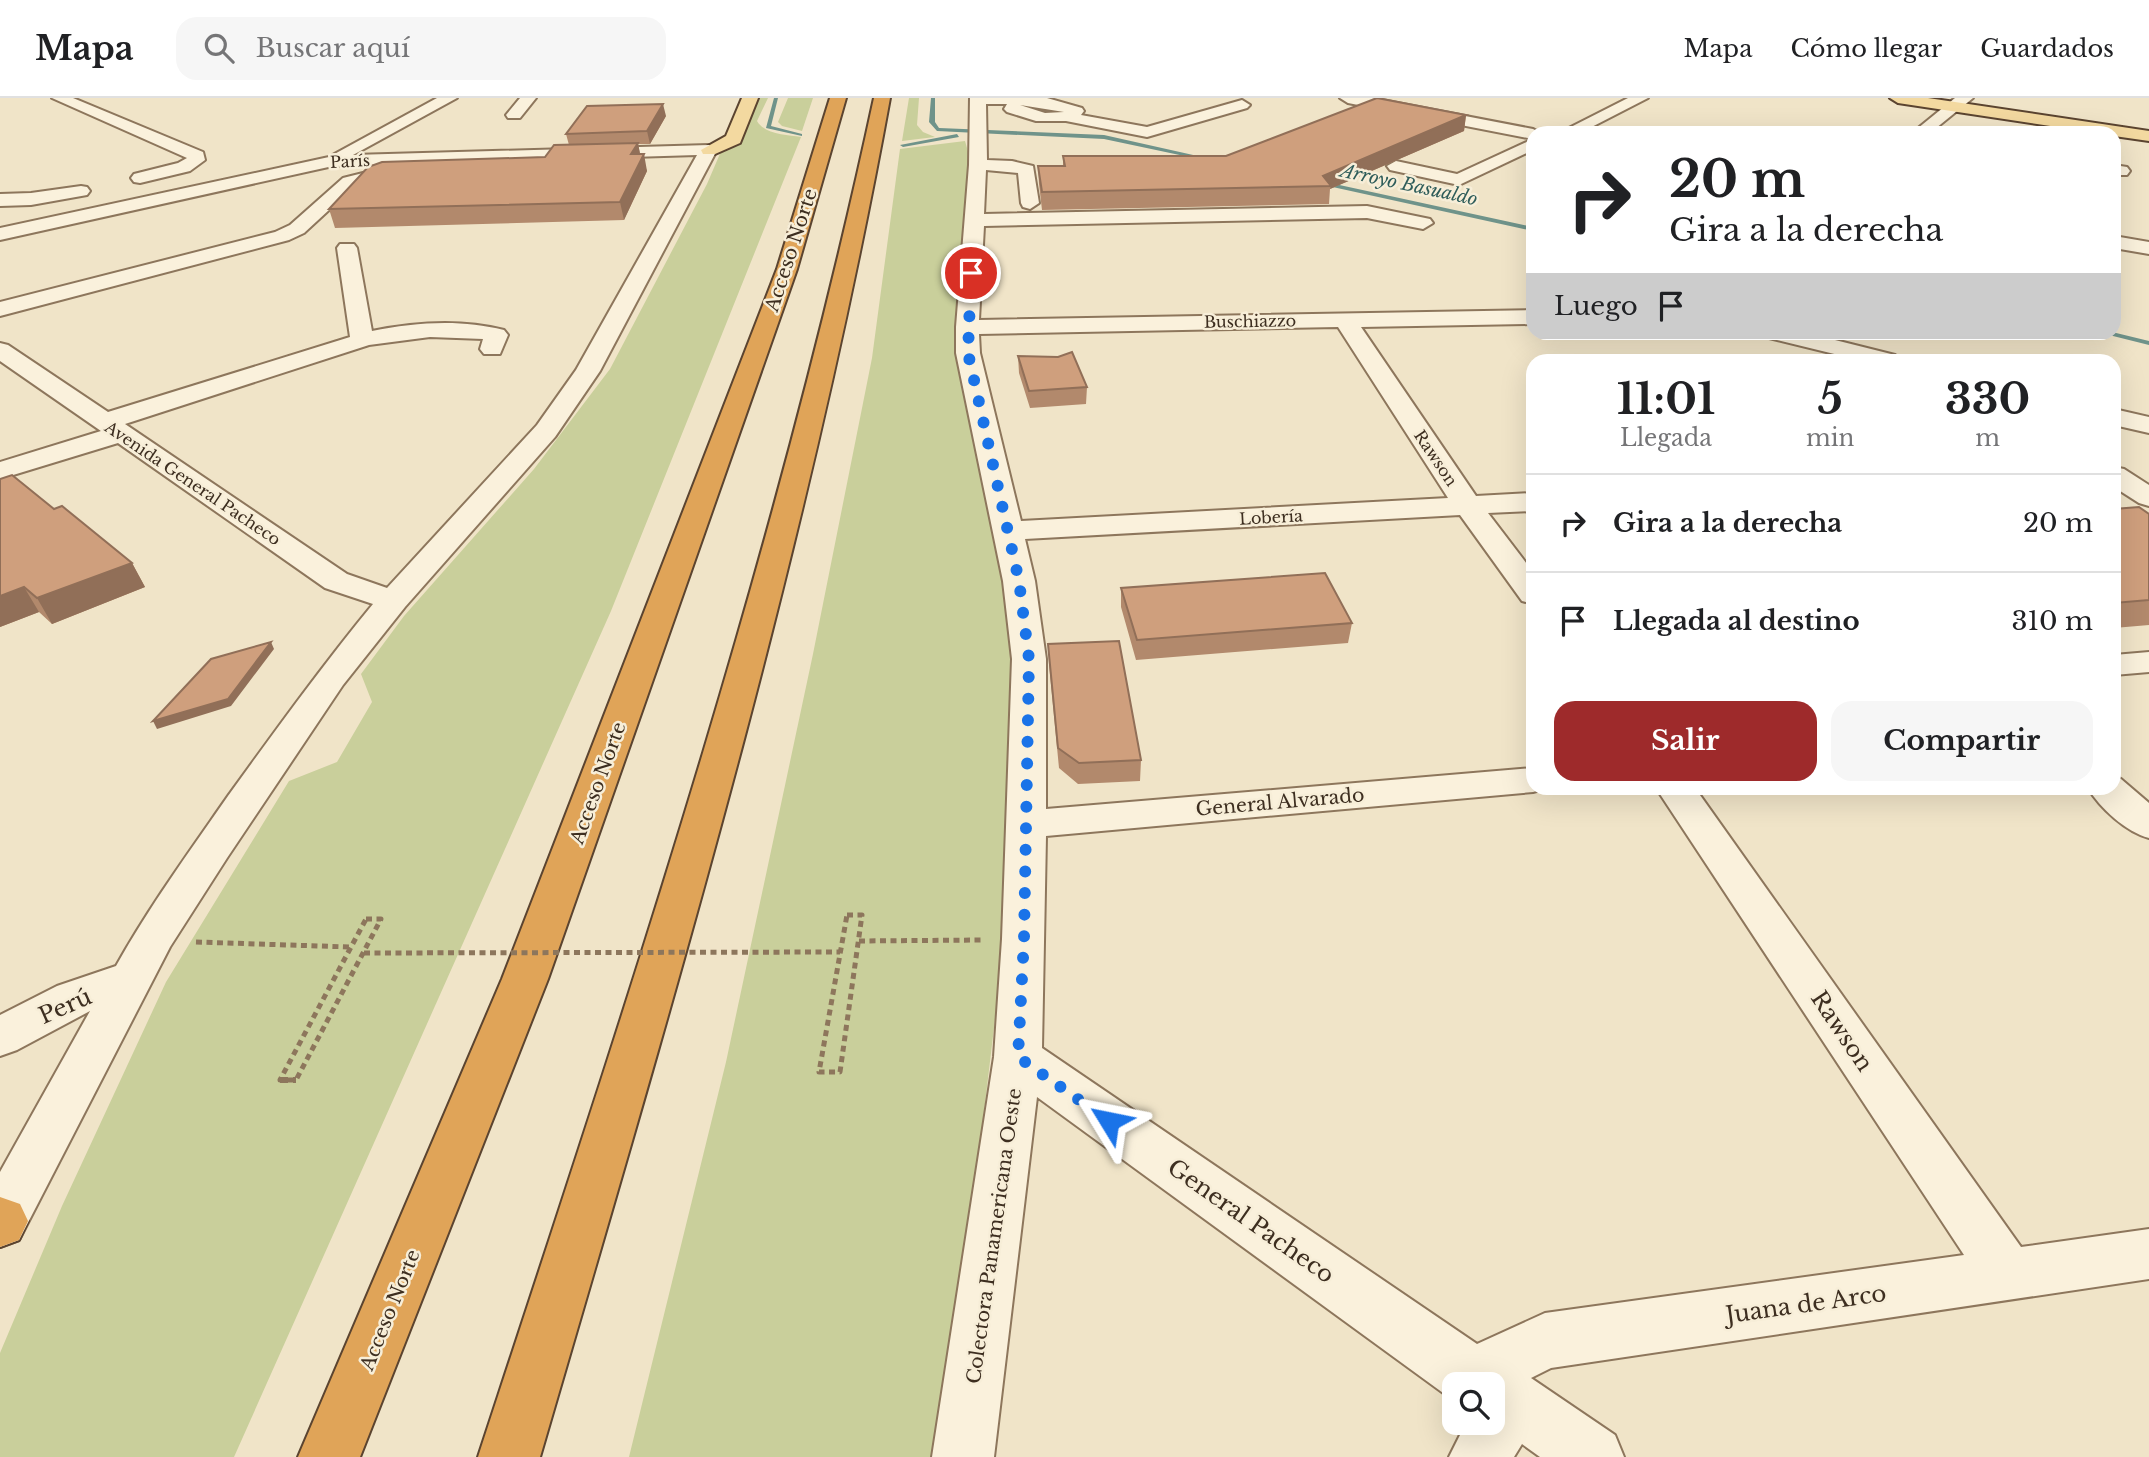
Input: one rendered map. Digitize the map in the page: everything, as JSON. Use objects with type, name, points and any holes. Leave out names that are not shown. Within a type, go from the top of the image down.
[{"type":"highway","name":"Acceso Norte","points":[[329,1457],[530,967],[787,269],[838,98]]},
{"type":"highway","points":[[509,1457],[641,1032],[789,506],[846,275],[882,98]]},
{"type":"main road","points":[[709,150],[735,98]]},
{"type":"main road","points":[[709,150],[734,139],[737,125],[750,98]]},
{"type":"main road","points":[[1898,98],[1960,102],[2093,126]]},
{"type":"main road","points":[[2121,131],[2149,136]]},
{"type":"street","points":[[60,98],[197,156],[184,167],[120,185],[147,201]]},
{"type":"street","points":[[332,161],[341,153],[449,98]]},
{"type":"street","points":[[514,115],[528,98]]},
{"type":"street","points":[[1348,98],[1526,133]]},
{"type":"street","points":[[1582,126],[1640,98]]},
{"type":"street","points":[[978,99],[1041,101],[1076,111],[1067,117]]},
{"type":"street","name":"Colectora Panamericana Oeste","points":[[963,1457],[1018,1057],[1024,939],[1029,659],[1019,581],[968,353],[978,99]]},
{"type":"street","points":[[1929,126],[1960,102]]},
{"type":"street","points":[[1013,106],[1012,109],[1036,116],[1067,117],[1147,132],[1242,105]]},
{"type":"street","points":[[350,130],[383,131]]},
{"type":"street","points":[[978,145],[1012,166],[1027,170],[1030,203]]},
{"type":"street","points":[[1396,166],[1459,180],[1526,147]]},
{"type":"street","points":[[0,1222],[142,959],[263,773],[330,680],[394,600],[546,431],[588,371],[709,150]]},
{"type":"street","name":"París","points":[[0,234],[332,161],[709,150]]},
{"type":"street","points":[[379,174],[396,159]]},
{"type":"street","points":[[0,309],[282,236],[297,229],[349,182],[379,174],[642,164]]},
{"type":"street","points":[[142,178],[180,194]]},
{"type":"street","points":[[0,200],[46,198],[97,187]]},
{"type":"street","points":[[974,220],[1376,212],[1423,223]]},
{"type":"street","points":[[2121,243],[2149,248]]},
{"type":"street","points":[[346,248],[362,340]]},
{"type":"street","points":[[0,321],[265,252]]},
{"type":"street","name":"Buschiazzo","points":[[967,327],[1526,317]]},
{"type":"street","name":"Rawson","points":[[1344,319],[1468,506],[1526,585]]},
{"type":"street","points":[[0,471],[111,428],[362,340],[402,332],[476,331],[496,335],[492,349]]},
{"type":"street","points":[[1805,340],[1862,354]]},
{"type":"street","name":"Avenida General Pacheco","points":[[0,350],[336,581],[394,600]]},
{"type":"street","points":[[2121,418],[2149,425]]},
{"type":"street","points":[[2121,479],[2149,497]]},
{"type":"street","name":"Lobería","points":[[1009,531],[1526,502]]},
{"type":"street","points":[[2121,665],[2149,662]]},
{"type":"street","name":"General Alvarado","points":[[1026,824],[1526,781]]},
{"type":"street","name":"Rawson","points":[[1680,795],[2009,1275]]},
{"type":"street","points":[[2115,795],[2149,825]]},
{"type":"street","name":"Perú","points":[[0,1037],[142,959]]},
{"type":"street","name":"General Pacheco","points":[[1018,1057],[1467,1372]]},
{"type":"street","name":"Juana de Arco","points":[[1505,1375],[1545,1341],[2149,1254]]},
{"type":"street","name":"General Pacheco","points":[[1505,1398],[1593,1457]]},
{"type":"street","points":[[1480,1457],[1483,1435]]},
{"type":"path","points":[[847,915],[862,915],[840,1072],[819,1072],[841,952],[847,915]]},
{"type":"path","points":[[366,919],[381,919],[296,1080],[280,1080],[350,947],[366,919]]},
{"type":"path","points":[[859,941],[1024,939]]},
{"type":"path","points":[[142,959],[350,947]]},
{"type":"path","points":[[364,953],[841,952]]},
{"type":"green space","points":[[754,98],[768,98],[757,121],[761,126],[777,134],[801,137],[611,611],[234,1457],[0,1457],[0,1353],[62,1206],[166,982],[289,781],[337,762],[372,702],[361,674],[404,616],[534,469],[610,369],[707,184],[722,149]]},
{"type":"green space","points":[[788,98],[813,98],[802,131],[782,126],[778,122]]},
{"type":"green space","points":[[909,98],[919,98],[917,125],[923,132],[935,137],[902,141]]},
{"type":"green space","points":[[965,141],[971,162],[966,244],[1015,644],[1008,910],[943,1457],[629,1457],[726,1062],[813,654],[872,358],[900,149]]},
{"type":"building","points":[[1377,98],[1466,115],[1323,176],[1331,186],[1042,192],[1038,166],[1065,166],[1063,156],[1226,156]]},
{"type":"building","points":[[663,104],[647,131],[566,134],[587,106]]},
{"type":"building","points":[[638,143],[631,154],[644,154],[620,202],[329,209],[368,167],[382,162],[545,157],[554,145]]},
{"type":"building","points":[[1072,352],[1087,387],[1029,391],[1018,356],[1058,357]]},
{"type":"building","points":[[12,475],[54,509],[62,506],[132,563],[37,598],[24,587],[0,596],[0,479]]},
{"type":"building","points":[[2139,507],[2149,514],[2149,600],[2121,602],[2121,508]]},
{"type":"building","points":[[1325,573],[1352,623],[1137,640],[1121,588]]},
{"type":"building","points":[[1119,641],[1141,760],[1079,763],[1058,748],[1048,644]]},
{"type":"building","points":[[271,642],[228,699],[153,721],[211,659]]},
{"type":"waterway","points":[[776,98],[768,127],[800,135]]},
{"type":"waterway","name":"Arroyo Basualdo","points":[[933,98],[932,122],[937,129],[1104,137],[1208,159]]},
{"type":"waterway","points":[[903,145],[957,136]]},
{"type":"waterway","name":"Arroyo Basualdo","points":[[1321,183],[1526,227]]},
{"type":"waterway","name":"Arroyo Basualdo","points":[[2121,337],[2149,343]]},
{"type":"route","points":[[971,273],[968,353],[1019,581],[1029,659],[1024,939],[1018,1057],[1109,1121]]}]
